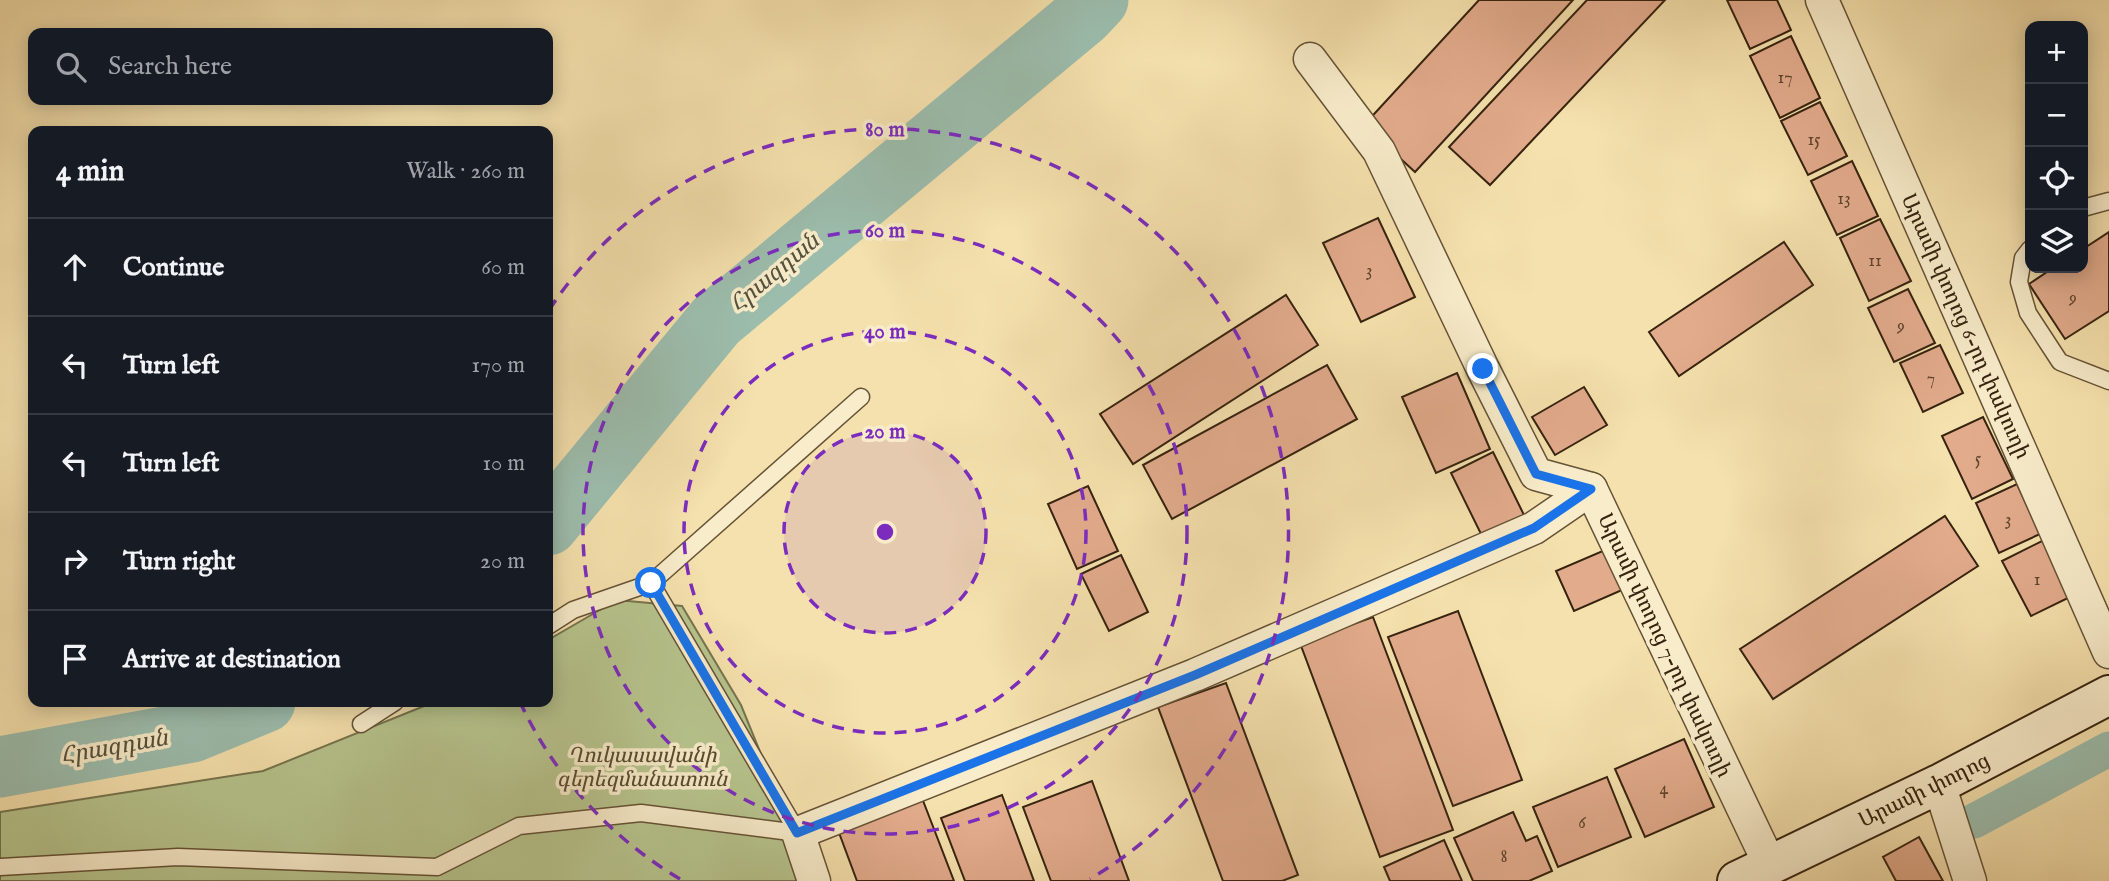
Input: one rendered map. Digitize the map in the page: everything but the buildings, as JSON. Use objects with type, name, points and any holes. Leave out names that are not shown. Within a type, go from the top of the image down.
[{"type":"main road","name":"Արամի փողոց","points":[[1754,873],[1939,784],[2109,695]]},
{"type":"street","name":"Արամի փողոց 6-րդ փակուղի","points":[[1822,0],[2109,652]]},
{"type":"street","name":"Արամի փողոց 7-րդ փակուղի","points":[[1310,59],[1379,151],[1536,474],[1591,489],[1754,873]]},
{"type":"street","points":[[814,881],[797,833],[1258,648],[1534,528],[1591,489]]},
{"type":"street","points":[[1939,784],[1970,881]]},
{"type":"lane","points":[[2088,207],[2109,201]]},
{"type":"lane","points":[[2025,255],[2019,282],[2028,313],[2060,362],[2109,381]]},
{"type":"lane","points":[[553,623],[573,610],[651,583],[861,397]]},
{"type":"lane","points":[[651,583],[797,833]]},
{"type":"lane","points":[[361,724],[387,707]]},
{"type":"lane","points":[[0,866],[178,857],[437,867],[519,826],[641,813],[797,833]]},
{"type":"green space","name":"Ղուկասավանի գերեզմանատուն","points":[[617,600],[682,606],[741,705],[794,835],[806,881],[0,881],[0,812],[263,771],[422,707],[553,707],[553,637]]},
{"type":"waterway","name":"Հրազդան","points":[[553,519],[716,321],[1084,15],[1098,0]]},
{"type":"waterway","name":"Հրազդան","points":[[0,767],[192,732],[253,707]]},
{"type":"waterway","points":[[1974,821],[2109,749]]},
{"type":"route","points":[[651,583],[797,833],[1195,675],[1534,528],[1591,489],[1536,474],[1483,369]]}]
